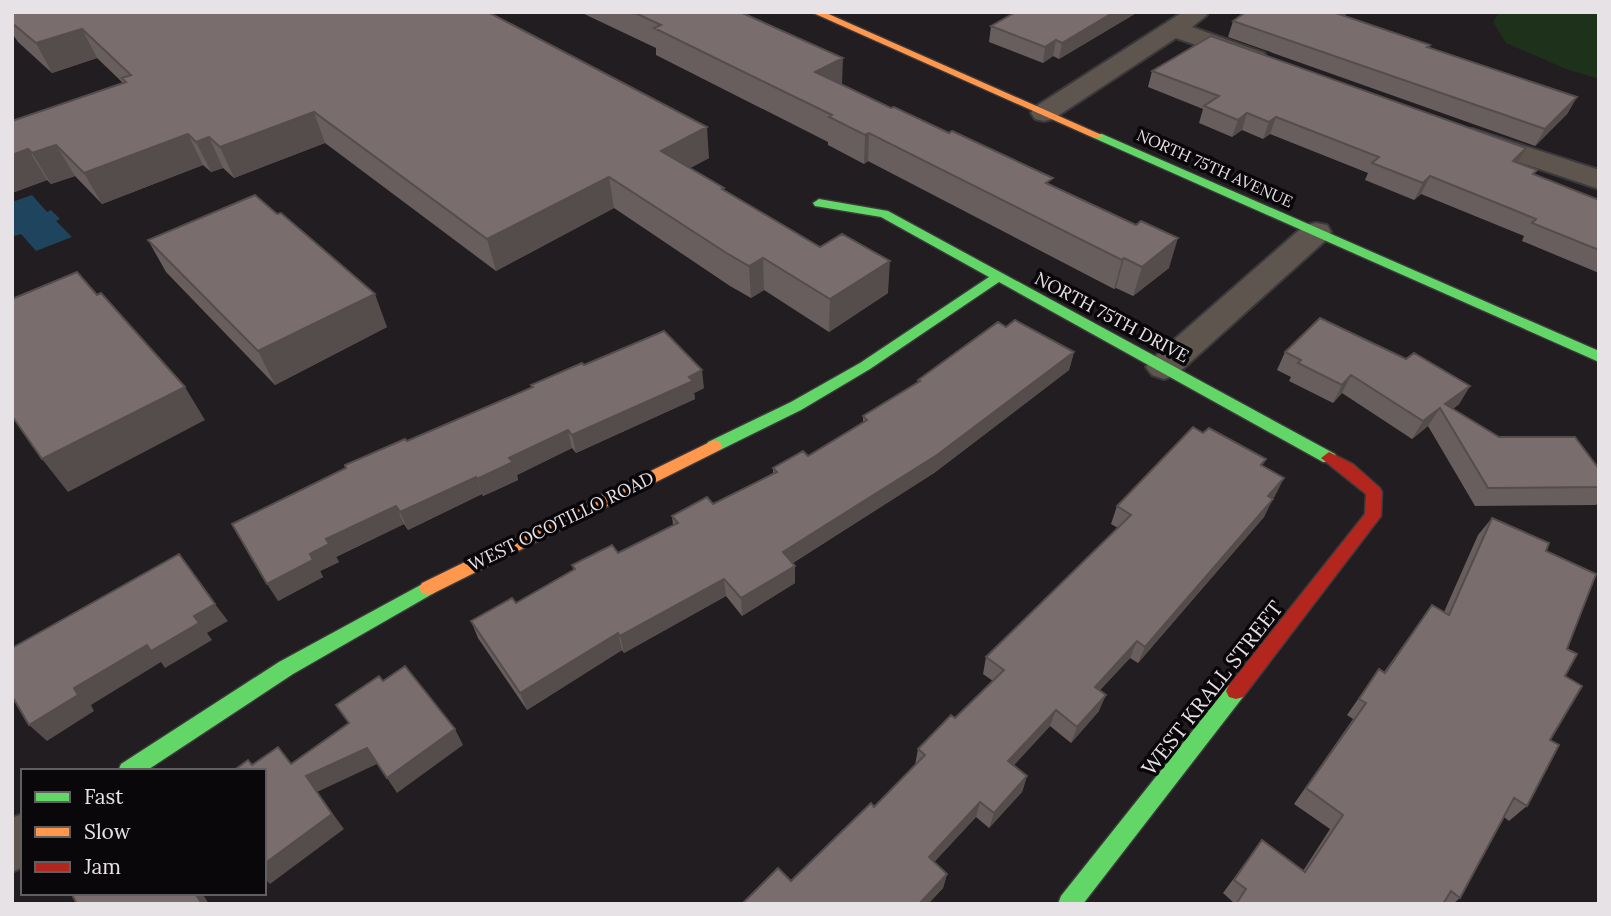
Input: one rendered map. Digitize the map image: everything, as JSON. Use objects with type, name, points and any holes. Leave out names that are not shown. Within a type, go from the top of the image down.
[{"type":"street","name":"NORTH 75TH AVENUE","points":[[816,12],[1599,357]]},
{"type":"street","points":[[1044,113],[1200,12]]},
{"type":"street","points":[[1174,29],[1278,66]]},
{"type":"street","points":[[1446,127],[1599,180]]},
{"type":"street","name":"NORTH 75TH DRIVE","points":[[819,204],[884,214],[1347,468],[1374,492]]},
{"type":"street","points":[[1164,367],[1316,232]]},
{"type":"street","name":"WEST OCOTILLO ROAD","points":[[131,769],[286,668],[423,590],[808,399],[865,366],[998,277]]},
{"type":"street","name":"WEST KRALL STREET","points":[[1069,904],[1373,516],[1374,492]]},
{"type":"green space","points":[[1499,12],[1599,12],[1599,79],[1566,69],[1506,43],[1493,22]]},
{"type":"water","points":[[32,195],[47,212],[51,210],[60,219],[56,221],[72,237],[36,251],[21,234],[15,236],[12,233],[12,202]]},
{"type":"building","points":[[12,12],[488,12],[707,127],[661,151],[724,188],[722,189],[820,247],[842,234],[890,261],[830,299],[763,258],[749,266],[609,177],[487,239],[314,112],[220,147],[209,137],[196,142],[188,134],[84,173],[56,145],[32,153],[28,149],[12,155],[12,121],[126,82],[122,78],[131,75],[82,29],[36,43],[12,23]]},
{"type":"building","points":[[633,12],[740,12],[843,58],[815,72],[1053,178],[1046,183],[1136,225],[1141,221],[1178,238],[1142,267],[1124,258],[1122,260],[869,133],[865,135],[829,117],[832,115],[654,28],[661,25]]},
{"type":"building","points":[[1016,12],[1114,12],[1062,43],[1056,40],[1045,47],[991,26]]},
{"type":"building","points":[[1246,12],[1333,12],[1430,45],[1427,47],[1577,97],[1545,129],[1233,21]]},
{"type":"building","points":[[1211,36],[1526,148],[1513,161],[1537,170],[1533,174],[1599,200],[1599,250],[1532,223],[1536,219],[1430,176],[1423,183],[1372,163],[1379,157],[1276,117],[1269,122],[1247,113],[1238,120],[1204,106],[1219,96],[1152,71]]},
{"type":"building","points":[[255,195],[277,214],[281,213],[375,294],[258,351],[148,240]]},
{"type":"building","points":[[77,272],[97,295],[101,293],[185,387],[42,459],[12,416],[12,299]]},
{"type":"building","points":[[1320,318],[1406,359],[1414,353],[1470,386],[1445,404],[1499,437],[1575,437],[1599,469],[1599,487],[1488,488],[1440,408],[1423,421],[1351,375],[1342,385],[1298,363],[1301,360],[1285,352]]},
{"type":"building","points":[[1015,320],[1074,352],[937,455],[783,552],[795,566],[741,598],[724,579],[620,636],[618,633],[520,693],[471,621],[512,598],[516,603],[575,569],[572,565],[612,545],[618,553],[678,523],[672,516],[707,497],[713,504],[777,472],[773,468],[803,451],[808,456],[867,420],[863,416],[920,381],[918,380],[998,322],[1006,327]]},
{"type":"building","points":[[664,331],[702,370],[689,377],[693,381],[572,435],[568,430],[509,458],[513,462],[477,479],[476,477],[400,512],[396,506],[326,539],[329,544],[310,554],[313,560],[267,584],[232,524],[346,468],[345,465],[533,387],[531,385],[582,363],[584,365]]},
{"type":"building","points":[[1193,427],[1203,433],[1209,428],[1266,459],[1261,465],[1284,478],[1268,496],[1273,499],[1145,647],[1137,641],[1095,687],[1106,695],[1077,727],[1056,710],[1008,761],[1027,776],[994,813],[980,802],[929,857],[947,874],[919,904],[742,904],[778,868],[791,881],[871,803],[874,807],[925,755],[918,749],[951,715],[955,718],[1004,670],[986,657],[1131,515],[1117,506]]},
{"type":"building","points":[[1492,518],[1549,543],[1546,551],[1596,574],[1567,649],[1577,654],[1565,676],[1582,686],[1550,740],[1559,745],[1527,806],[1514,798],[1460,898],[1451,891],[1443,904],[1236,904],[1246,889],[1234,880],[1262,840],[1305,872],[1343,815],[1306,788],[1366,703],[1359,699],[1379,669],[1385,673],[1432,605],[1449,615]]},
{"type":"building","points":[[179,554],[215,604],[194,616],[199,623],[151,651],[147,645],[74,688],[78,695],[29,725],[12,696],[12,648]]},
{"type":"building","points":[[405,666],[455,729],[387,778],[367,748],[306,776],[332,814],[266,863],[266,769],[236,769],[248,760],[252,765],[278,747],[291,764],[349,723],[336,705],[379,676],[383,681]]},
{"type":"building","points":[[72,895],[196,895],[202,904],[77,904]]},
{"type":"traffic: fast","points":[[1098,136],[1599,357]]},
{"type":"traffic: fast","points":[[819,203],[884,214],[1329,458]]},
{"type":"traffic: fast","points":[[714,446],[796,406],[865,366],[998,277]]},
{"type":"traffic: fast","points":[[131,769],[286,668],[428,588]]},
{"type":"traffic: fast","points":[[1069,904],[1236,691]]},
{"type":"traffic: slow","points":[[816,12],[1098,136]]},
{"type":"traffic: slow","points":[[428,588],[714,446]]},
{"type":"traffic: jam","points":[[1236,691],[1373,516],[1374,492],[1347,468],[1329,458]]}]
